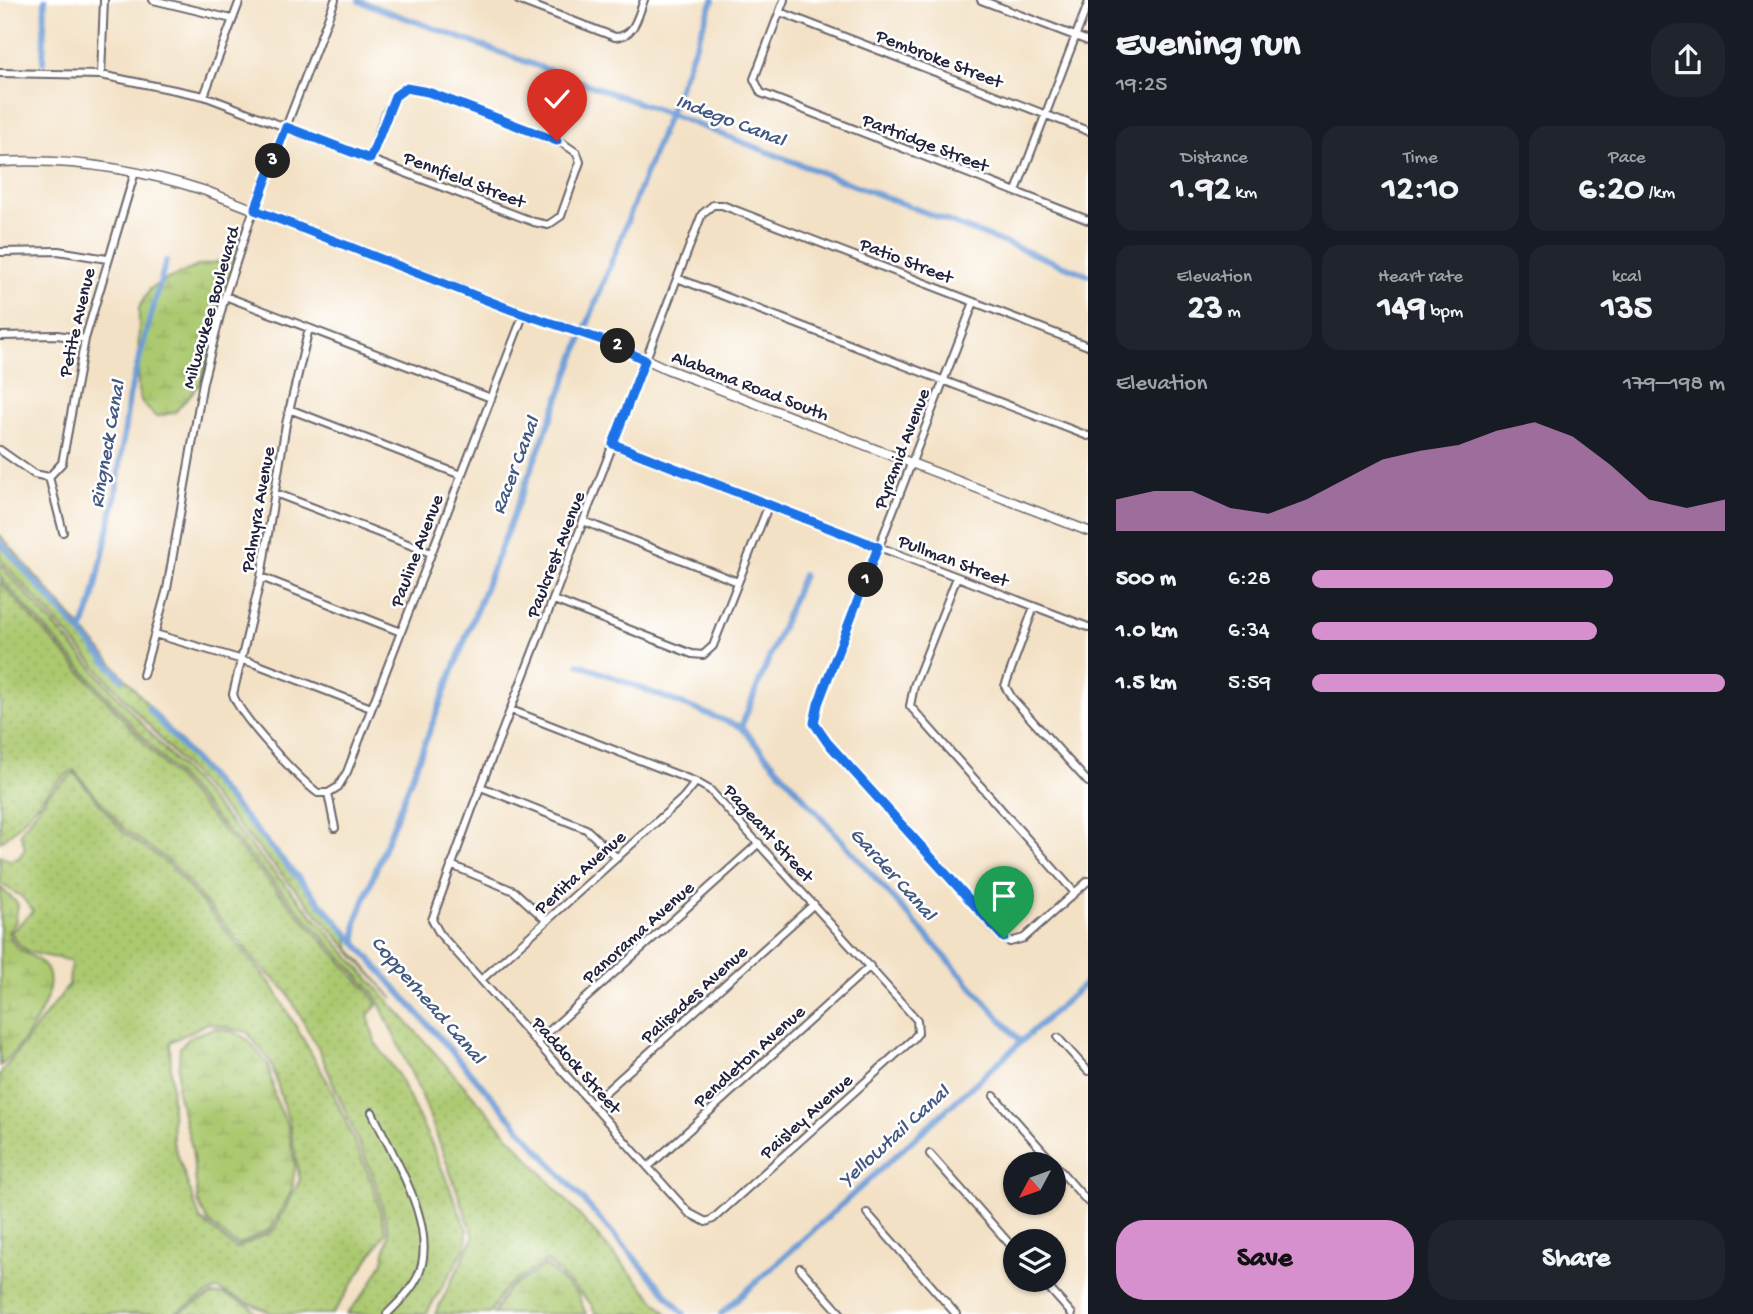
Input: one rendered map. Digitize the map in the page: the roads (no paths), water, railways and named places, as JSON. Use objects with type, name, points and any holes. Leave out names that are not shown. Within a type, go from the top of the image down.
[{"type":"street","points":[[101,75],[104,0]]},
{"type":"street","points":[[153,0],[232,19]]},
{"type":"street","points":[[204,96],[240,0]]},
{"type":"street","name":"Milwaukee Boulevard","points":[[142,675],[173,561],[203,382],[225,296],[335,0]]},
{"type":"street","points":[[518,0],[599,32],[622,37],[632,30],[644,0]]},
{"type":"street","points":[[780,12],[785,0]]},
{"type":"street","points":[[981,0],[1088,41]]},
{"type":"street","points":[[1016,191],[1088,4]]},
{"type":"street","name":"Partridge Street","points":[[780,12],[754,79],[756,87],[768,97],[1088,220]]},
{"type":"street","name":"Pembroke Street","points":[[780,12],[1088,131]]},
{"type":"street","name":"Pennfield Street","points":[[0,73],[101,75],[204,96],[534,222],[554,223],[564,209],[579,169],[577,153],[557,141],[415,88],[400,90],[370,159]]},
{"type":"street","name":"Alabama Road South","points":[[0,162],[78,163],[135,172],[184,184],[597,338],[645,360],[1088,531]]},
{"type":"street","name":"Petite Avenue","points":[[49,477],[62,463],[85,339],[135,172]]},
{"type":"street","name":"Paulcrest Avenue","points":[[432,920],[702,214],[713,205]]},
{"type":"street","name":"Patio Street","points":[[713,205],[722,205],[1088,346]]},
{"type":"street","points":[[0,252],[58,251],[107,259]]},
{"type":"street","points":[[677,278],[1088,436]]},
{"type":"street","points":[[225,296],[491,398]]},
{"type":"street","name":"Pyramid Avenue","points":[[974,302],[818,704],[814,723],[827,742],[1010,942],[1024,938],[1075,892]]},
{"type":"street","name":"Pauline Avenue","points":[[328,793],[344,779],[524,313]]},
{"type":"street","name":"Palmyra Avenue","points":[[309,328],[289,409],[261,577],[233,694],[240,709],[301,778],[318,793],[328,793]]},
{"type":"street","points":[[0,336],[34,334],[85,339]]},
{"type":"street","points":[[289,409],[461,475]]},
{"type":"street","name":"Pullman Street","points":[[613,444],[1088,627]]},
{"type":"street","points":[[0,450],[34,474],[49,477],[63,531]]},
{"type":"street","points":[[275,493],[431,553]]},
{"type":"street","points":[[554,600],[703,655],[713,646],[769,504]]},
{"type":"street","points":[[583,521],[738,582]]},
{"type":"street","points":[[261,577],[401,632]]},
{"type":"street","points":[[957,577],[914,686],[910,706],[1075,892],[1088,881]]},
{"type":"street","points":[[1034,607],[1005,686],[1012,698],[1088,782]]},
{"type":"street","points":[[155,634],[241,659],[371,708]]},
{"type":"street","name":"Pageant Street","points":[[511,710],[695,782],[717,797],[913,1014],[918,1026]]},
{"type":"street","points":[[1082,775],[1088,769]]},
{"type":"street","name":"Perlita Avenue","points":[[481,980],[683,798],[695,782]]},
{"type":"street","points":[[481,787],[586,829],[617,858]]},
{"type":"street","points":[[328,793],[335,828]]},
{"type":"street","name":"Panorama Avenue","points":[[537,1042],[759,843]]},
{"type":"street","points":[[451,865],[514,891],[548,921]]},
{"type":"street","name":"Palisades Avenue","points":[[592,1104],[814,904]]},
{"type":"street","name":"Paddock Street","points":[[432,920],[481,980],[694,1218],[706,1222]]},
{"type":"street","name":"Pendleton Avenue","points":[[648,1167],[870,966]]},
{"type":"street","name":"Paisley Avenue","points":[[706,1222],[718,1215],[913,1039],[918,1026]]},
{"type":"street","points":[[1058,1038],[1088,1071]]},
{"type":"street","points":[[995,1097],[1088,1202]]},
{"type":"street","points":[[372,1112],[416,1207],[424,1238],[418,1277],[404,1297],[387,1314]]},
{"type":"street","points":[[930,1154],[1003,1236]]},
{"type":"street","points":[[867,1213],[956,1314]]},
{"type":"street","points":[[800,1268],[841,1314]]},
{"type":"street","points":[[1053,1292],[1072,1314]]},
{"type":"waterway","points":[[43,62],[45,0]]},
{"type":"waterway","name":"Racer Canal","points":[[356,943],[356,921],[713,0]]},
{"type":"waterway","name":"Indego Canal","points":[[359,1],[669,114],[1088,275]]},
{"type":"waterway","name":"Ringneck Canal","points":[[81,633],[93,600],[116,494],[129,396],[166,261]]},
{"type":"waterway","name":"Copperhead Canal","points":[[0,542],[122,679]]},
{"type":"waterway","name":"Garder Canal","points":[[741,727],[803,575]]},
{"type":"waterway","name":"Garder Canal","points":[[579,664],[741,727],[1021,1042]]},
{"type":"waterway","name":"Copperhead Canal","points":[[148,708],[684,1314]]},
{"type":"waterway","name":"Yellowtail Canal","points":[[721,1314],[1088,981]]}]
